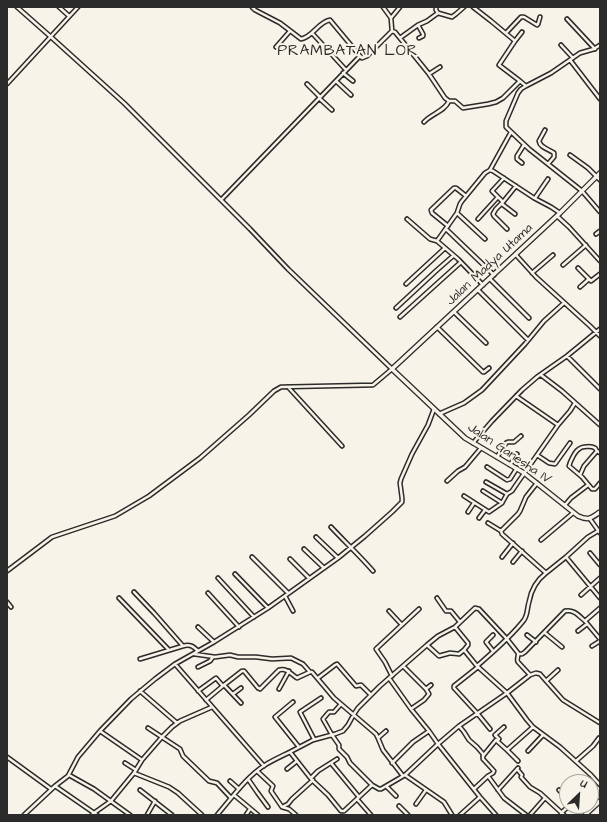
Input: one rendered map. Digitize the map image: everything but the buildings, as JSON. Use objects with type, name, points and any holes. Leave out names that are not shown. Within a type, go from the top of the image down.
[{"type":"street","points":[[7,572],[52,537],[115,516],[149,496],[200,458],[274,391],[282,386],[373,385],[392,369],[288,269],[124,103],[17,7]]},
{"type":"street","points":[[59,7],[69,16]]},
{"type":"street","points":[[7,84],[78,7]]},
{"type":"street","points":[[252,7],[280,23],[303,39],[327,20],[330,20],[362,58],[367,56],[392,31],[391,18],[383,7]]},
{"type":"street","points":[[391,18],[400,7]]},
{"type":"street","points":[[436,7],[438,14]]},
{"type":"street","points":[[400,38],[418,25],[438,14],[441,13],[452,17],[464,7]]},
{"type":"street","points":[[473,7],[515,42]]},
{"type":"street","points":[[506,33],[521,17],[526,17],[537,25],[540,17]]},
{"type":"street","points":[[567,19],[595,49]]},
{"type":"street","points":[[418,25],[423,34],[423,36],[419,38]]},
{"type":"street","points":[[276,47],[290,31]]},
{"type":"street","points":[[392,31],[397,33],[429,74],[445,98],[449,101],[455,101],[463,108],[496,102],[523,84],[551,73],[582,52],[595,49],[600,45]]},
{"type":"street","points":[[522,32],[499,65],[523,84]]},
{"type":"street","points":[[312,33],[346,70]]},
{"type":"street","points":[[561,45],[573,58]]},
{"type":"street","points":[[221,200],[360,56]]},
{"type":"street","points":[[570,60],[600,99]]},
{"type":"street","points":[[429,74],[440,67]]},
{"type":"street","points":[[343,73],[353,81]]},
{"type":"street","points":[[336,80],[351,95]]},
{"type":"street","points":[[307,84],[332,110]]},
{"type":"street","points":[[523,84],[505,126],[524,145],[582,191],[600,212]]},
{"type":"street","points":[[424,122],[430,116],[446,106],[449,101]]},
{"type":"street","points":[[545,130],[539,143],[555,155],[548,164]]},
{"type":"street","points":[[437,241],[457,212],[460,204],[485,173],[490,170],[511,132]]},
{"type":"street","points":[[522,163],[517,159],[517,156],[524,145]]},
{"type":"street","points":[[570,155],[588,168],[600,180]]},
{"type":"street","points":[[490,170],[551,207],[600,261]]},
{"type":"street","name":"Jalan Madya Utama","points":[[392,369],[559,215],[600,173]]},
{"type":"street","points":[[504,178],[492,191],[502,203],[515,214]]},
{"type":"street","points":[[535,198],[548,179]]},
{"type":"street","points":[[507,229],[493,214],[516,186]]},
{"type":"street","points":[[466,196],[454,188],[431,210],[432,213],[494,275]]},
{"type":"street","points":[[478,219],[498,197]]},
{"type":"street","points":[[457,212],[486,239]]},
{"type":"street","points":[[407,219],[430,239],[437,241],[461,262],[483,285]]},
{"type":"street","points":[[596,234],[600,231]]},
{"type":"street","points":[[563,265],[586,246]]},
{"type":"street","points":[[406,284],[445,248]]},
{"type":"street","points":[[516,255],[532,273],[600,336]]},
{"type":"street","points":[[532,273],[553,255]]},
{"type":"street","points":[[396,308],[454,256]]},
{"type":"street","points":[[400,318],[461,262]]},
{"type":"street","points":[[578,268],[589,279]]},
{"type":"street","points":[[580,287],[589,279],[592,280],[600,274]]},
{"type":"street","points":[[490,279],[529,318]]},
{"type":"street","points":[[478,290],[527,338]]},
{"type":"street","points":[[439,414],[464,403],[482,390],[527,338],[564,303]]},
{"type":"street","points":[[454,312],[486,343]]},
{"type":"street","points":[[437,327],[483,372],[489,368]]},
{"type":"street","points":[[473,443],[522,390],[600,329]]},
{"type":"street","points":[[567,356],[600,389]]},
{"type":"street","name":"Jalan Ganesha IV","points":[[392,369],[464,438],[517,468],[565,505],[573,513],[582,518],[590,519]]},
{"type":"street","points":[[541,374],[600,425]]},
{"type":"street","points":[[288,387],[342,446]]},
{"type":"street","points":[[516,396],[558,425]]},
{"type":"street","points":[[464,496],[490,512],[502,503],[507,494],[512,491],[574,403]]},
{"type":"street","points":[[24,815],[54,786],[69,775],[78,756],[100,731],[140,691],[174,664],[254,618],[338,558],[379,525],[401,503],[400,479],[428,425],[434,410]]},
{"type":"street","points":[[497,457],[506,443],[514,442],[521,436]]},
{"type":"street","points":[[537,455],[549,463],[555,464],[570,443]]},
{"type":"street","points":[[447,481],[465,467],[481,448]]},
{"type":"street","points":[[600,453],[594,448],[581,448],[570,462],[569,466],[580,475],[593,490],[600,483]]},
{"type":"street","points":[[580,475],[597,451]]},
{"type":"street","points":[[510,465],[517,454]]},
{"type":"street","points":[[487,467],[507,480],[510,479],[517,468]]},
{"type":"street","points":[[486,482],[507,494]]},
{"type":"street","points":[[501,531],[518,514],[526,497],[537,483]]},
{"type":"street","points":[[565,505],[571,498],[588,485]]},
{"type":"street","points":[[484,491],[502,503]]},
{"type":"street","points":[[468,512],[474,503]]},
{"type":"street","points":[[479,518],[485,510]]},
{"type":"street","points":[[490,729],[454,686],[478,667],[507,639],[525,618],[532,591],[538,580],[588,537],[599,532],[590,519],[600,512]]},
{"type":"street","points":[[541,540],[573,513]]},
{"type":"street","points":[[488,523],[501,531],[502,534],[546,573]]},
{"type":"street","points":[[331,527],[350,548],[360,555],[373,571]]},
{"type":"street","points":[[316,537],[338,558]]},
{"type":"street","points":[[502,557],[513,543]]},
{"type":"street","points":[[304,549],[324,568]]},
{"type":"street","points":[[513,562],[522,551]]},
{"type":"street","points":[[590,553],[600,565]]},
{"type":"street","points":[[252,557],[288,593]]},
{"type":"street","points":[[566,557],[600,598]]},
{"type":"street","points":[[290,559],[309,578]]},
{"type":"street","points":[[235,574],[268,608]]},
{"type":"street","points":[[218,578],[254,618]]},
{"type":"street","points":[[581,595],[600,578]]},
{"type":"street","points":[[134,592],[183,646]]},
{"type":"street","points":[[208,592],[239,627]]},
{"type":"street","points":[[285,596],[293,611]]},
{"type":"street","points":[[119,598],[169,650]]},
{"type":"street","points":[[437,598],[446,611],[451,611],[460,622]]},
{"type":"street","points":[[7,602],[11,607]]},
{"type":"street","points":[[217,815],[248,779],[264,766],[314,739],[332,735],[346,728],[361,704],[371,694],[427,645],[438,636],[455,627],[475,608],[477,608],[507,639],[519,654]]},
{"type":"street","points":[[578,631],[600,608]]},
{"type":"street","points":[[419,609],[376,649],[385,662],[390,677],[411,709],[480,797],[496,815]]},
{"type":"street","points":[[519,654],[523,654],[563,613],[568,610],[575,613],[586,623],[600,640],[592,646]]},
{"type":"street","points":[[388,611],[402,625]]},
{"type":"street","points":[[198,627],[214,642]]},
{"type":"street","points":[[427,645],[439,656],[450,653],[459,654],[464,650],[468,643],[455,627]]},
{"type":"street","points":[[545,633],[562,647]]},
{"type":"street","points":[[493,635],[486,642],[493,651]]},
{"type":"street","points":[[527,635],[536,642]]},
{"type":"street","points":[[140,659],[188,644],[198,651]]},
{"type":"street","points":[[464,650],[478,667],[507,693],[533,726],[576,761],[600,785]]},
{"type":"street","points":[[193,654],[213,657],[230,655],[238,657],[272,659],[291,658],[303,664],[310,672],[314,673],[331,695],[376,734],[382,748],[392,763],[404,775],[444,802],[452,815]]},
{"type":"street","points":[[519,654],[517,661],[530,675]]},
{"type":"street","points":[[198,667],[212,660],[213,657]]},
{"type":"street","points":[[174,664],[264,766]]},
{"type":"street","points":[[318,678],[337,664],[356,686],[361,685],[371,694]]},
{"type":"street","points":[[403,666],[426,689],[429,694],[411,709]]},
{"type":"street","points":[[206,700],[242,671],[260,689],[279,670],[284,669],[289,671],[297,678],[310,672]]},
{"type":"street","points":[[546,681],[558,670]]},
{"type":"street","points":[[279,689],[289,671]]},
{"type":"street","points":[[342,704],[334,712],[330,712],[323,718],[339,745],[338,749],[372,785],[380,790],[404,775],[459,726],[507,693],[530,675],[537,673],[540,674],[563,700],[600,723]]},
{"type":"street","points":[[198,691],[216,678],[241,703]]},
{"type":"street","points":[[426,689],[431,685]]},
{"type":"street","points":[[233,694],[241,688]]},
{"type":"street","points":[[140,691],[177,723]]},
{"type":"street","points":[[314,739],[300,712],[321,698]]},
{"type":"street","points":[[293,702],[275,717],[299,747]]},
{"type":"street","points":[[54,786],[94,814],[111,801],[142,760],[162,737],[177,723],[212,707]]},
{"type":"street","points":[[459,726],[469,740],[477,747],[483,756],[483,759],[494,771],[474,789]]},
{"type":"street","points":[[507,750],[533,726]]},
{"type":"street","points":[[504,727],[495,735],[499,738],[497,741],[518,761]]},
{"type":"street","points":[[148,728],[179,748],[183,756],[209,781],[217,783],[231,798]]},
{"type":"street","points":[[100,731],[142,760]]},
{"type":"street","points":[[378,738],[386,731]]},
{"type":"street","points":[[392,763],[413,742],[429,731]]},
{"type":"street","points":[[528,751],[543,735]]},
{"type":"street","points":[[576,761],[593,746],[599,738],[600,739]]},
{"type":"street","points":[[483,756],[496,740],[497,741]]},
{"type":"street","points":[[290,752],[312,779],[328,795],[341,813],[372,785]]},
{"type":"street","points":[[7,758],[51,790]]},
{"type":"street","points":[[282,807],[288,804],[318,771],[337,759]]},
{"type":"street","points":[[286,769],[297,761]]},
{"type":"street","points":[[125,763],[135,771],[170,787],[202,815]]},
{"type":"street","points":[[331,763],[371,815]]},
{"type":"street","points":[[498,790],[517,769],[528,784],[546,798],[559,811]]},
{"type":"street","points":[[257,771],[273,786],[271,791],[282,807],[289,809],[296,815]]},
{"type":"street","points":[[69,775],[88,785],[130,815]]},
{"type":"street","points":[[488,776],[504,798],[526,815]]},
{"type":"street","points":[[248,779],[268,807]]},
{"type":"street","points":[[230,781],[239,789]]},
{"type":"street","points":[[386,786],[396,796]]},
{"type":"street","points":[[140,790],[172,815]]},
{"type":"street","points":[[416,804],[426,790]]},
{"type":"street","points":[[234,795],[258,815]]},
{"type":"street","points":[[460,815],[480,797]]},
{"type":"street","points":[[530,815],[546,798]]},
{"type":"street","points":[[147,815],[153,800]]},
{"type":"street","points":[[399,806],[408,815]]},
{"type":"street","points":[[246,815],[250,809]]},
{"type":"district","name":"PRAMBATAN LOR","points":[[348,52]]}]
